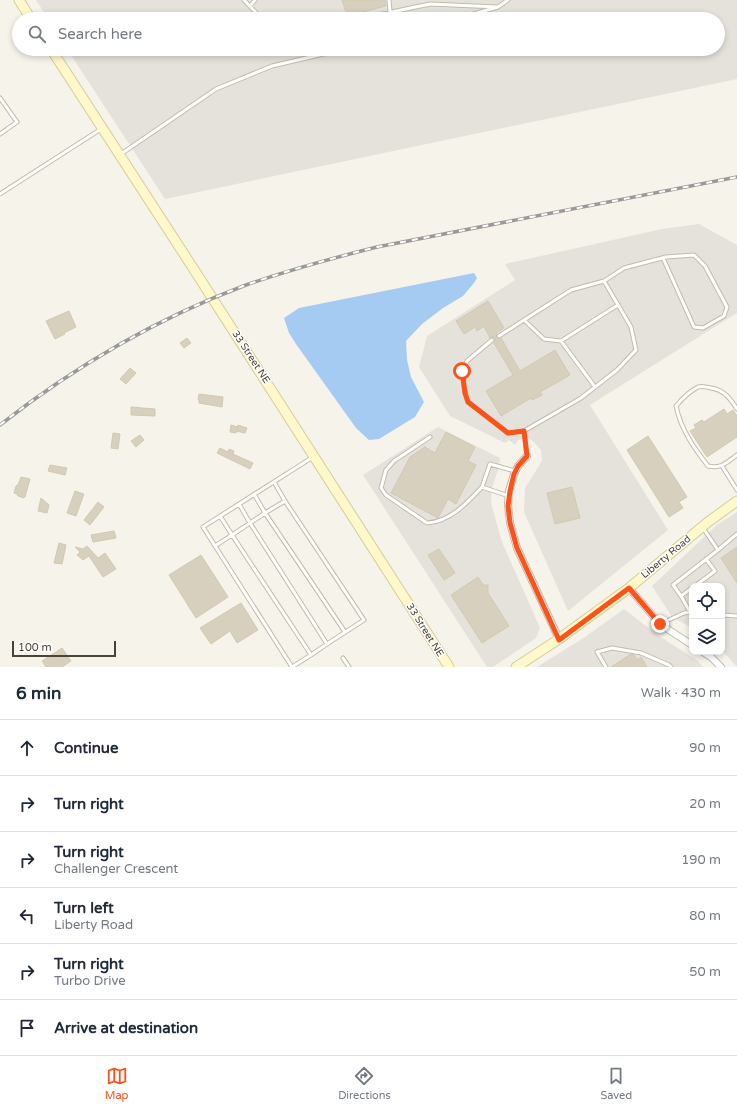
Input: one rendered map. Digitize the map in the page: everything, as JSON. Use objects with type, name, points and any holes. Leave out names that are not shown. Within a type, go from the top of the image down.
[{"type":"street","points":[[19,0],[27,12]]},
{"type":"street","name":"33 Street NE","points":[[56,56],[315,456],[448,667]]},
{"type":"street","points":[[527,456],[515,471],[508,506],[510,523],[517,548],[559,640]]},
{"type":"street","name":"Liberty Road","points":[[516,667],[559,640],[629,588],[702,527],[737,501]]},
{"type":"street","points":[[629,588],[660,624],[689,643]]},
{"type":"street","points":[[708,655],[721,667]]},
{"type":"lane","points":[[244,0],[256,12]]},
{"type":"lane","points":[[250,6],[254,0]]},
{"type":"lane","points":[[389,0],[390,12],[430,4],[498,7]]},
{"type":"lane","points":[[480,12],[498,7],[508,0]]},
{"type":"lane","points":[[120,154],[216,89],[272,66],[316,56]]},
{"type":"lane","points":[[0,98],[17,122],[0,134]]},
{"type":"lane","points":[[0,194],[103,128]]},
{"type":"lane","points":[[499,336],[571,290],[604,281],[624,268],[663,258],[694,255],[705,266],[727,307],[724,316],[703,328],[694,327],[663,258]]},
{"type":"lane","points":[[492,340],[467,361],[462,371],[465,393],[468,402],[508,433],[524,431],[582,398],[617,370],[636,350],[631,327],[604,281]]},
{"type":"lane","points":[[524,320],[544,339],[561,341],[618,305]]},
{"type":"lane","points":[[561,341],[595,387]]},
{"type":"lane","points":[[737,409],[730,399],[719,389],[706,387],[698,387],[681,400],[676,406],[685,433],[708,466],[715,468],[722,466],[737,456]]},
{"type":"lane","points":[[524,431],[527,456]]},
{"type":"lane","points":[[430,437],[394,461],[386,470],[381,488],[386,494],[428,523],[446,518],[466,504],[482,487],[490,464],[515,471]]},
{"type":"lane","points":[[274,482],[364,620],[292,667],[203,527],[315,456]]},
{"type":"lane","points":[[722,466],[737,490]]},
{"type":"lane","points":[[482,487],[509,496]]},
{"type":"lane","points":[[254,494],[265,513],[345,632]]},
{"type":"lane","points":[[215,546],[285,501]]},
{"type":"lane","points":[[239,504],[327,644]]},
{"type":"lane","points":[[220,516],[311,655]]},
{"type":"lane","points":[[702,527],[718,550]]},
{"type":"lane","points":[[689,609],[673,585],[737,534]]},
{"type":"lane","points":[[699,583],[715,571],[706,559]]},
{"type":"lane","points":[[681,596],[689,590]]},
{"type":"lane","points":[[660,624],[684,613],[689,612]]},
{"type":"lane","points":[[725,615],[737,616]]},
{"type":"lane","points":[[606,667],[597,652],[612,648],[641,653],[672,667]]},
{"type":"lane","points":[[343,658],[349,667]]},
{"type":"shaded area","points":[[36,0],[737,0],[737,79],[165,199],[72,56],[725,56],[725,12],[44,12]]},
{"type":"shaded area","points":[[699,224],[737,245],[737,313],[590,405],[668,530],[568,611],[524,512],[525,488],[542,461],[541,450],[528,438],[518,440],[515,445],[509,440],[505,443],[450,416],[419,367],[427,336],[515,280],[505,264],[662,229]]},
{"type":"shaded area","points":[[438,427],[500,458],[499,467],[492,488],[491,503],[502,542],[540,628],[536,638],[493,667],[487,667],[363,475]]},
{"type":"shaded area","points":[[737,512],[737,667],[725,653],[725,583],[689,583],[689,626],[672,617],[652,586],[717,525]]},
{"type":"shaded area","points":[[624,609],[659,636],[698,661],[703,667],[537,667],[585,637]]},
{"type":"water","points":[[474,273],[477,278],[463,296],[443,308],[422,324],[406,341],[407,360],[411,377],[424,402],[415,417],[379,439],[369,440],[356,428],[296,344],[289,333],[284,318],[299,308]]},
{"type":"building","points":[[342,0],[385,0],[386,6],[363,12],[346,12]]},
{"type":"building","points":[[488,301],[504,328],[497,332],[496,337],[498,339],[501,338],[520,371],[555,350],[570,375],[540,392],[542,395],[532,400],[531,398],[501,416],[486,391],[513,375],[494,343],[495,338],[490,338],[484,326],[477,331],[475,327],[464,334],[456,321]]},
{"type":"building","points":[[69,311],[76,327],[55,339],[46,321]]},
{"type":"building","points":[[187,338],[191,343],[184,348],[180,343]]},
{"type":"building","points":[[130,368],[136,373],[126,384],[120,379]]},
{"type":"building","points":[[199,394],[223,397],[222,407],[199,403]]},
{"type":"building","points":[[131,407],[155,409],[155,416],[131,415]]},
{"type":"building","points":[[724,409],[727,414],[733,410],[737,416],[737,437],[707,457],[690,431],[696,428],[694,425],[702,420],[704,422]]},
{"type":"building","points":[[231,425],[238,427],[238,425],[247,428],[245,433],[236,431],[236,433],[230,432]]},
{"type":"building","points":[[446,432],[475,447],[468,461],[476,465],[456,504],[448,499],[438,518],[391,493],[410,457],[425,447],[435,453]]},
{"type":"building","points":[[113,433],[120,434],[118,449],[111,448]]},
{"type":"building","points":[[140,435],[144,440],[136,447],[131,441]]},
{"type":"building","points":[[648,436],[687,497],[679,502],[683,508],[669,517],[627,450]]},
{"type":"building","points":[[220,448],[228,452],[229,449],[234,451],[233,454],[253,463],[250,469],[217,453]]},
{"type":"building","points":[[50,465],[67,468],[65,475],[48,471]]},
{"type":"building","points":[[21,477],[30,479],[24,498],[14,493]]},
{"type":"building","points":[[572,487],[580,518],[555,524],[547,493]]},
{"type":"building","points":[[75,491],[84,494],[76,516],[67,513]]},
{"type":"building","points":[[41,498],[49,505],[47,513],[38,511]]},
{"type":"building","points":[[98,502],[104,507],[90,525],[84,520]]},
{"type":"building","points":[[114,531],[116,538],[93,542],[91,535]]},
{"type":"building","points":[[59,543],[66,545],[62,564],[54,563]]},
{"type":"building","points":[[87,546],[98,558],[105,553],[116,569],[103,577],[89,556],[83,560],[77,555],[80,552],[75,547],[83,549]]},
{"type":"building","points":[[737,547],[737,583],[721,558]]},
{"type":"building","points":[[439,549],[455,573],[444,580],[428,555]]},
{"type":"building","points":[[201,555],[228,597],[196,618],[169,575]]},
{"type":"building","points":[[478,577],[483,585],[488,585],[488,593],[509,626],[482,643],[451,595]]},
{"type":"building","points":[[241,603],[258,630],[237,643],[230,631],[211,644],[200,628]]},
{"type":"building","points":[[62,648],[71,661],[62,667],[46,667],[42,661]]},
{"type":"building","points":[[631,654],[634,655],[637,660],[641,657],[647,667],[611,667]]},
{"type":"railway","points":[[0,425],[57,383],[118,346],[181,313],[246,285],[311,264],[377,247],[737,177]]},
{"type":"route","points":[[462,371],[465,393],[468,402],[508,433],[524,431],[527,456],[518,466],[514,474],[508,506],[510,523],[517,548],[559,640],[629,588],[660,624]]}]
